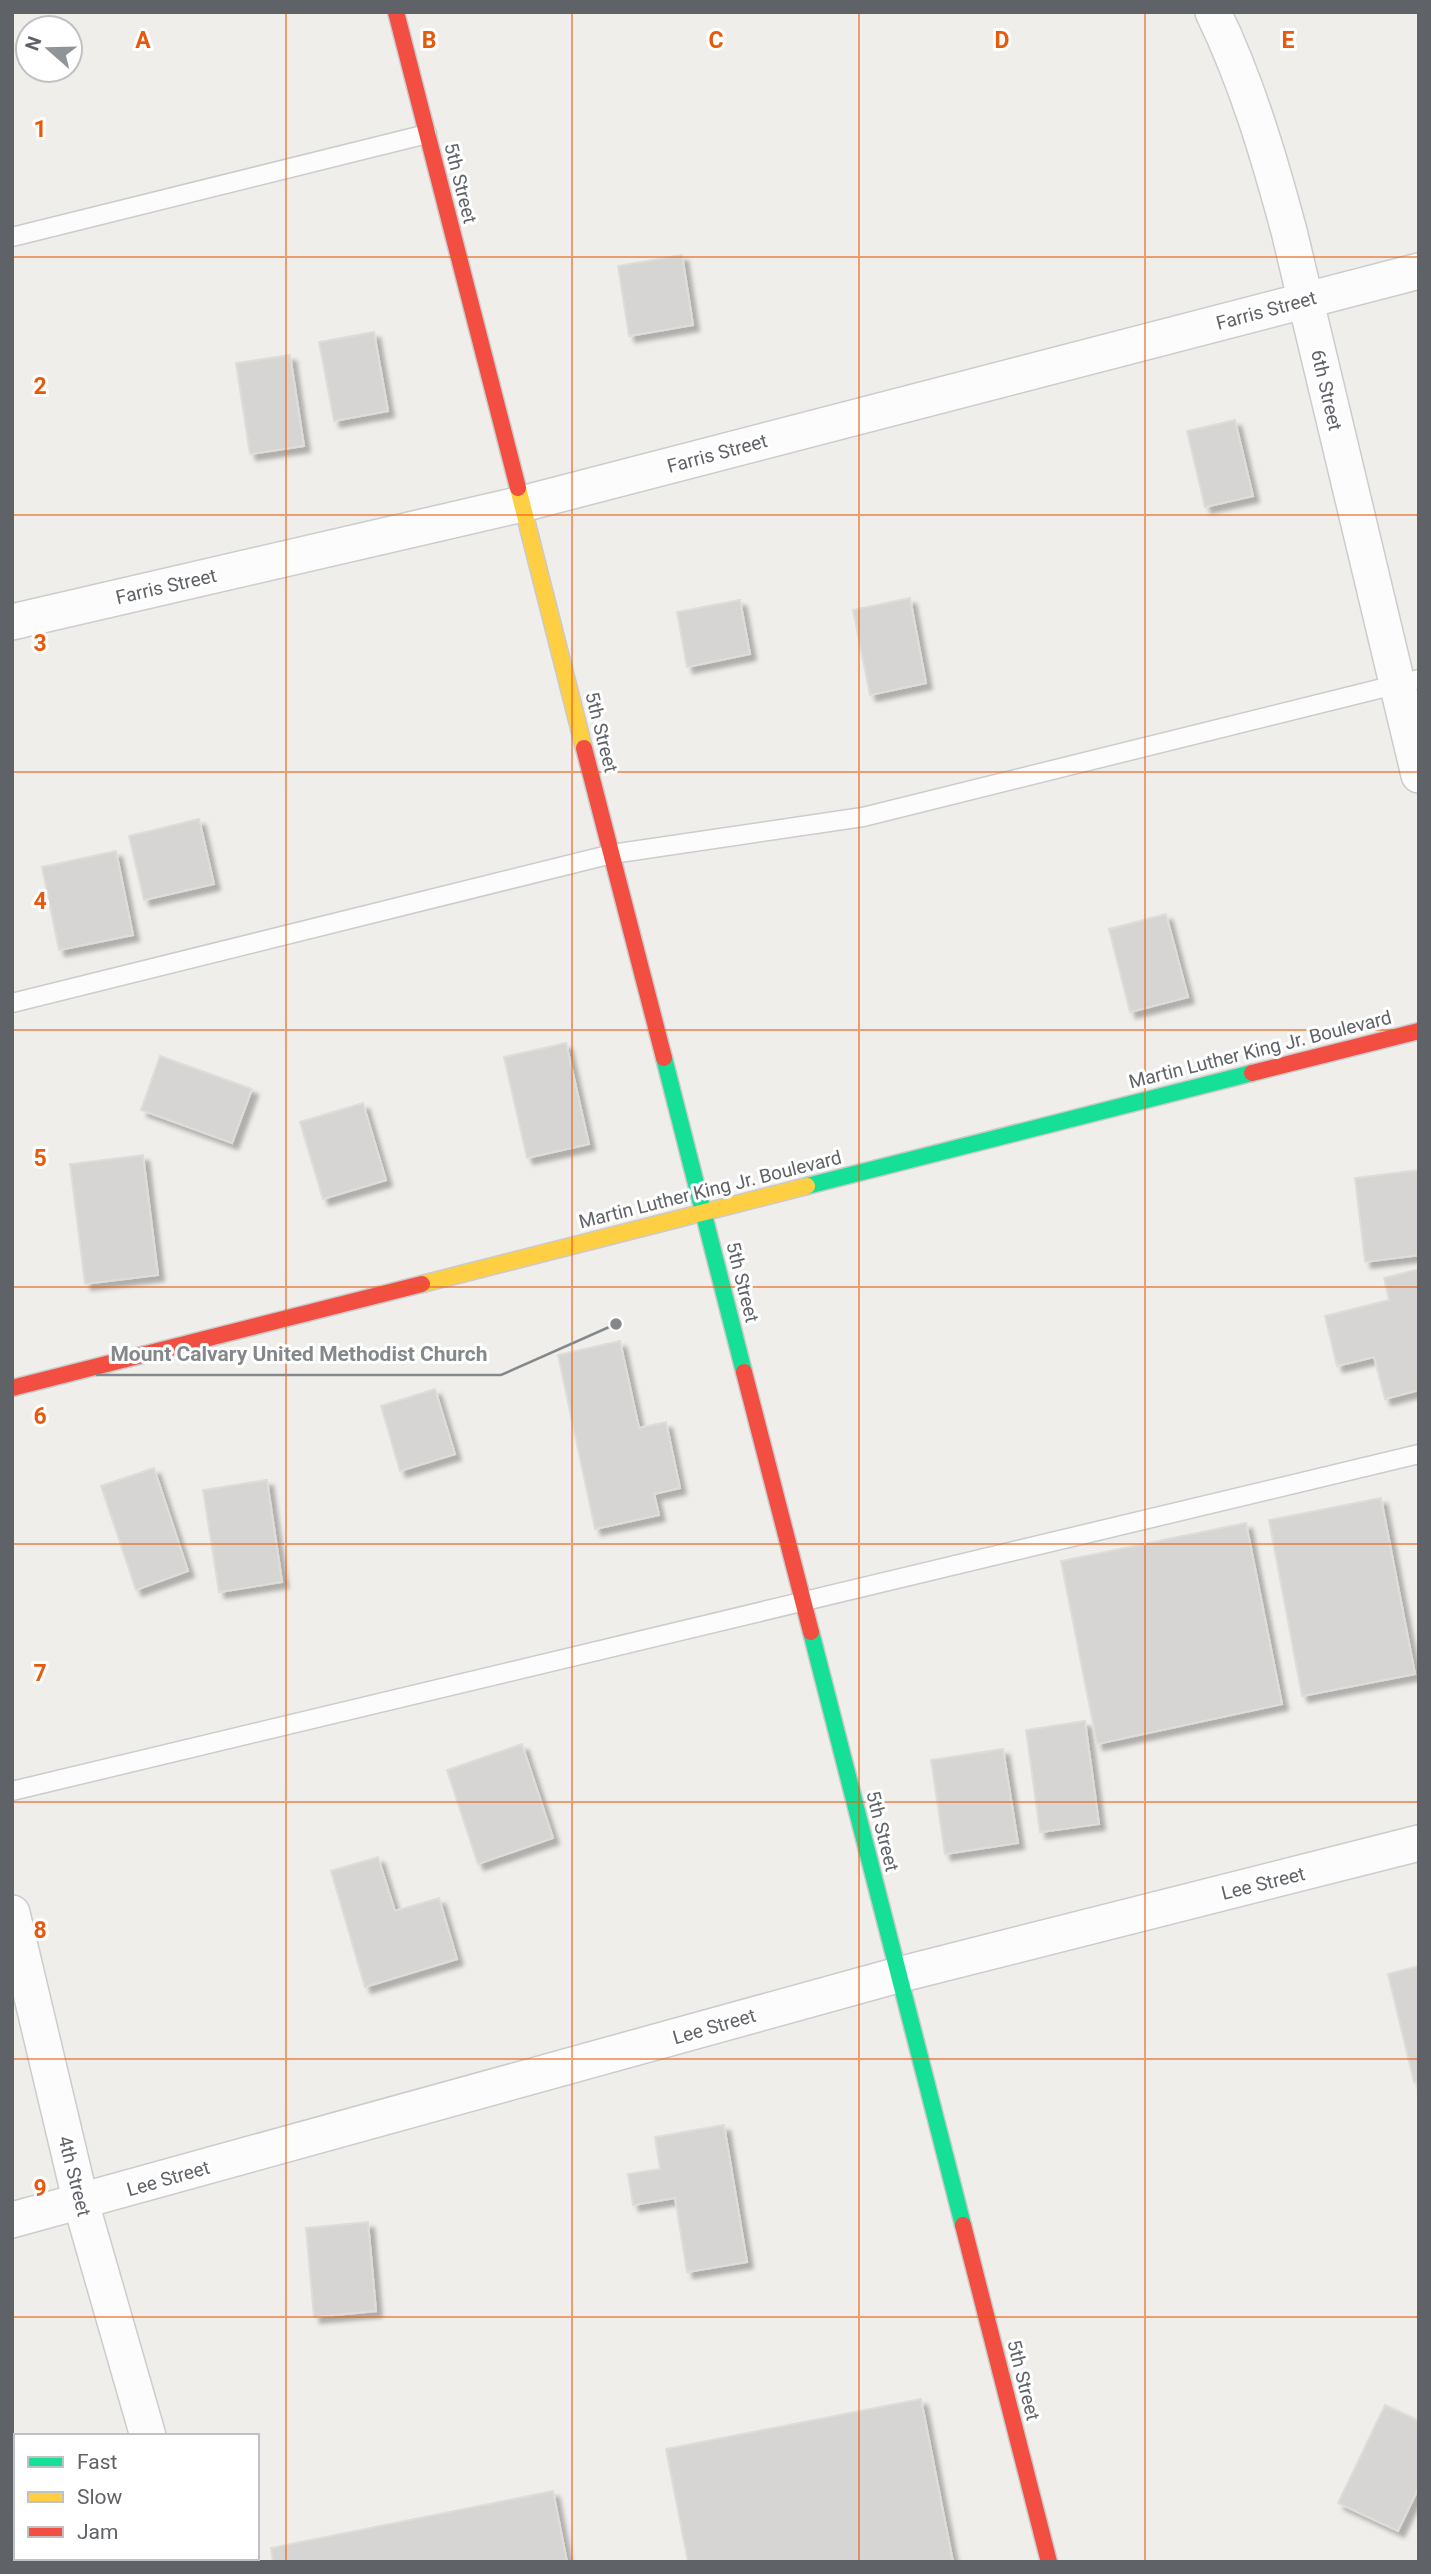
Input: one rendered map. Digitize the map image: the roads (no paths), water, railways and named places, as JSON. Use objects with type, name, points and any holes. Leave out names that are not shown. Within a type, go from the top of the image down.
[{"type":"street","name":"5th Street","points":[[396,12],[1049,2562]]},
{"type":"street","name":"6th Street","points":[[1213,12],[1236,64],[1270,162],[1408,681],[1419,775]]},
{"type":"street","name":"Farris Street","points":[[12,622],[522,504],[1419,271]]},
{"type":"street","name":"Martin Luther King Jr. Boulevard","points":[[12,1388],[1419,1031]]},
{"type":"street","name":"Lee Street","points":[[12,2220],[898,1975],[1419,1843]]},
{"type":"street","name":"4th Street","points":[[12,1913],[81,2203],[147,2434]]},
{"type":"lane","points":[[12,237],[427,134]]},
{"type":"lane","points":[[12,1003],[612,855],[863,817],[1408,681]]},
{"type":"lane","points":[[12,1791],[1419,1454]]},
{"type":"place","name":"Mount Calvary United Methodist Church","points":[[616,1324]]}]
